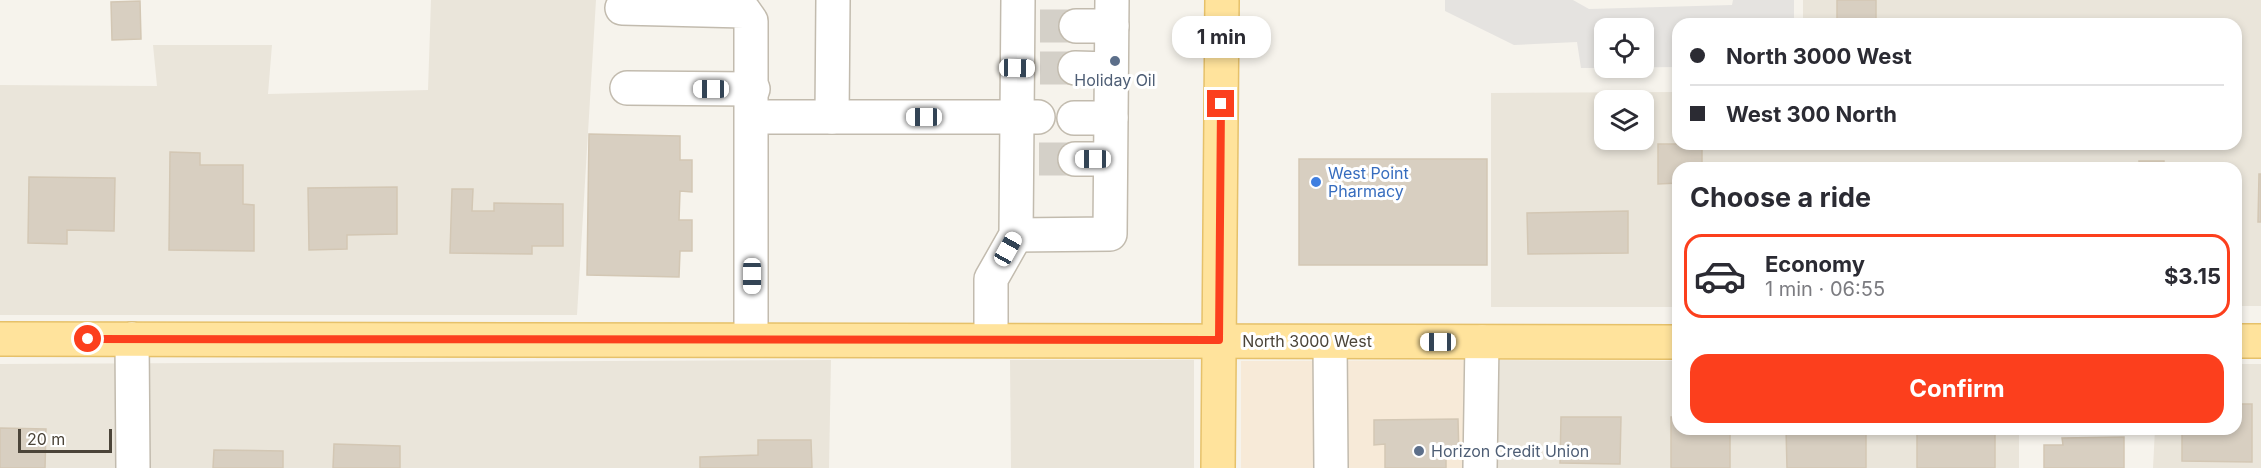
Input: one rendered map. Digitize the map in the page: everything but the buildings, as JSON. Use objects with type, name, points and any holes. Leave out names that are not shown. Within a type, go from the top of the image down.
[{"type":"main road","points":[[1218,468],[1222,0]]},
{"type":"main road","name":"North 3000 West","points":[[0,339],[1672,342]]},
{"type":"main road","points":[[2242,341],[2261,341]]},
{"type":"street","points":[[832,117],[833,0]]},
{"type":"street","points":[[622,8],[744,11],[752,21],[752,339]]},
{"type":"street","points":[[1016,235],[1110,234],[1112,13],[1076,26]]},
{"type":"street","points":[[991,340],[991,279],[1016,235],[1028,159],[1029,68],[1025,17]]},
{"type":"street","points":[[1075,68],[1111,69]]},
{"type":"street","points":[[627,88],[753,103],[832,117],[1028,117]]},
{"type":"street","points":[[1074,118],[1111,118]]},
{"type":"street","points":[[1075,159],[1110,159]]},
{"type":"street","points":[[132,339],[134,468]]},
{"type":"street","points":[[1330,342],[1331,468]]},
{"type":"street","points":[[1480,468],[1482,342]]},
{"type":"shaded area","points":[[431,0],[596,0],[577,315],[0,315],[0,85],[157,86],[153,45],[272,45],[268,94],[428,90]]},
{"type":"shaded area","points":[[1445,0],[1573,0],[1589,9],[1732,5],[1733,0],[1794,0],[1794,18],[1672,18],[1672,67],[1654,67],[1654,18],[1594,18],[1594,68],[1581,68],[1577,42],[1514,45],[1445,11]]},
{"type":"shaded area","points":[[1803,0],[2261,0],[2261,306],[2242,306],[2242,162],[1672,162],[1672,307],[1491,307],[1491,93],[1594,92],[1594,150],[1654,150],[1654,92],[1672,92],[1672,150],[2242,150],[2242,18],[1803,18]]},
{"type":"shaded area","points":[[831,360],[829,468],[0,468],[0,364]]},
{"type":"shaded area","points":[[1010,360],[1194,360],[1194,468],[1011,468]]},
{"type":"shaded area","points":[[1496,360],[1672,361],[1672,435],[2019,435],[2019,468],[1498,468]]},
{"type":"shaded area","points":[[1496,360],[1498,468],[1241,468],[1241,361]]},
{"type":"shaded area","points":[[2242,364],[2261,364],[2261,468],[2153,468],[2155,435],[2242,435]]},
{"type":"tunnel","points":[[1040,26],[1076,26]]},
{"type":"tunnel","points":[[1040,68],[1075,68]]},
{"type":"tunnel","points":[[1039,159],[1075,159]]},
{"type":"place","name":"Holiday Oil","points":[[1115,61]]},
{"type":"place","name":"West Point Pharmacy","points":[[1316,182]]},
{"type":"place","name":"Horizon Credit Union","points":[[1419,451]]},
{"type":"route","points":[[88,339],[1219,340],[1221,104]]}]
